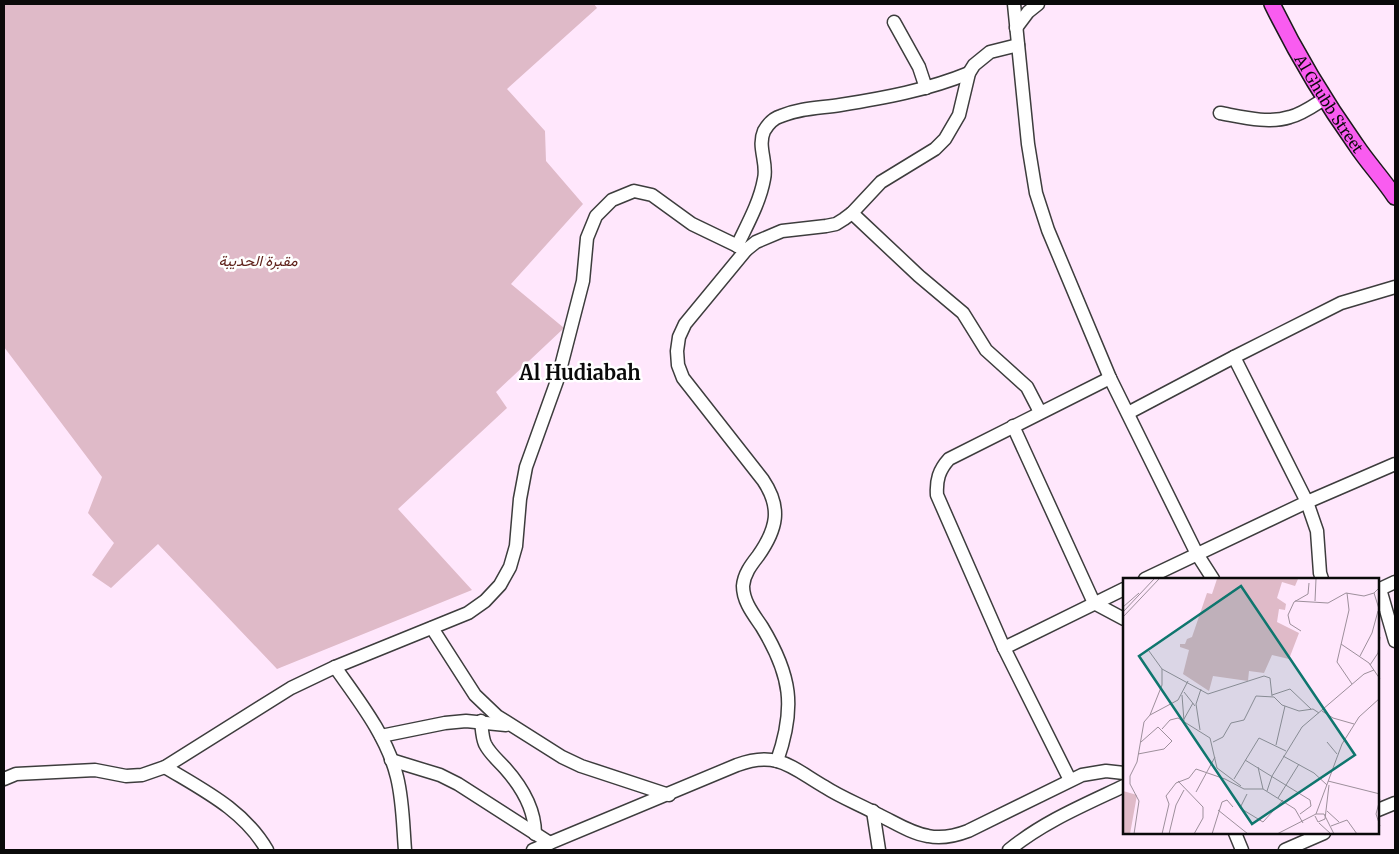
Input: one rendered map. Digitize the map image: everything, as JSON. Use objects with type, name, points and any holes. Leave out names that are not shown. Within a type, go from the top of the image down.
[{"type":"main road","name":"Al Ghubb Street","points":[[1272,4],[1324,99],[1395,197]]},
{"type":"street","points":[[1014,4],[1028,144],[1036,192],[1048,230],[1110,378],[1197,554],[1212,578]]},
{"type":"street","points":[[1016,28],[1028,12],[1038,4]]},
{"type":"street","points":[[894,22],[919,67],[926,88]]},
{"type":"street","points":[[8,774],[95,770],[126,776],[142,775],[165,767],[292,688],[335,666],[468,613],[486,601],[500,585],[510,567],[516,546],[520,499],[526,467],[558,378],[583,281],[587,238],[596,216],[612,200],[634,191],[652,196],[692,224],[742,248],[782,231],[836,224],[852,213],[880,182],[935,149],[945,138],[959,115],[969,74],[974,65],[990,52],[1018,44]]},
{"type":"street","points":[[777,761],[788,723],[787,687],[784,670],[776,650],[746,602],[743,586],[748,570],[769,539],[774,527],[776,514],[774,502],[770,490],[763,480],[683,378],[678,365],[679,337],[685,324],[742,248],[765,178],[761,147],[765,129],[770,122],[778,117],[808,108],[838,106],[926,88],[969,74]]},
{"type":"street","points":[[1220,113],[1269,120],[1280,119],[1300,114],[1324,99]]},
{"type":"street","points":[[852,213],[919,276],[963,313],[986,350],[1027,387],[1040,412]]},
{"type":"street","points":[[1128,413],[1341,303],[1395,287]]},
{"type":"street","points":[[1234,357],[1307,502],[1317,531],[1322,578]]},
{"type":"street","points":[[1070,780],[1004,648],[937,495],[936,485],[942,466],[949,459],[1110,378]]},
{"type":"street","points":[[1013,426],[1094,603],[1123,618]]},
{"type":"street","points":[[1147,578],[1307,502],[1395,464]]},
{"type":"street","points":[[1395,582],[1379,589],[1395,641]]},
{"type":"street","points":[[1004,648],[1123,589]]},
{"type":"street","points":[[432,628],[475,695],[497,716],[562,758],[669,795]]},
{"type":"street","points":[[335,666],[371,719],[381,736],[391,760],[397,776],[401,800],[405,850]]},
{"type":"street","points":[[381,736],[445,723],[481,721],[511,725]]},
{"type":"street","points":[[481,721],[485,743],[491,754],[510,774],[529,806],[534,819],[535,834]]},
{"type":"street","points":[[533,850],[748,761],[760,759],[777,761],[793,766],[845,799],[916,833],[942,838],[956,836],[1070,780],[1094,772],[1123,773]]},
{"type":"street","points":[[391,760],[458,784],[550,843]]},
{"type":"street","points":[[165,767],[218,799],[242,817],[259,836],[267,850]]},
{"type":"street","points":[[1009,850],[1020,840],[1050,821],[1123,786]]},
{"type":"street","points":[[1379,810],[1395,803]]},
{"type":"street","points":[[873,811],[879,850]]},
{"type":"street","points":[[1235,834],[1242,850]]},
{"type":"street","points":[[1285,850],[1322,834]]},
{"type":"green space","name":"مقبرة الحديبة","points":[[4,4],[594,4],[597,8],[507,89],[545,131],[546,161],[583,204],[511,284],[564,328],[496,392],[507,408],[398,509],[472,590],[277,669],[158,544],[111,588],[92,575],[114,543],[88,513],[102,477],[4,347]]},
{"type":"district","name":"Al Hudiabah","points":[[580,372]]}]
